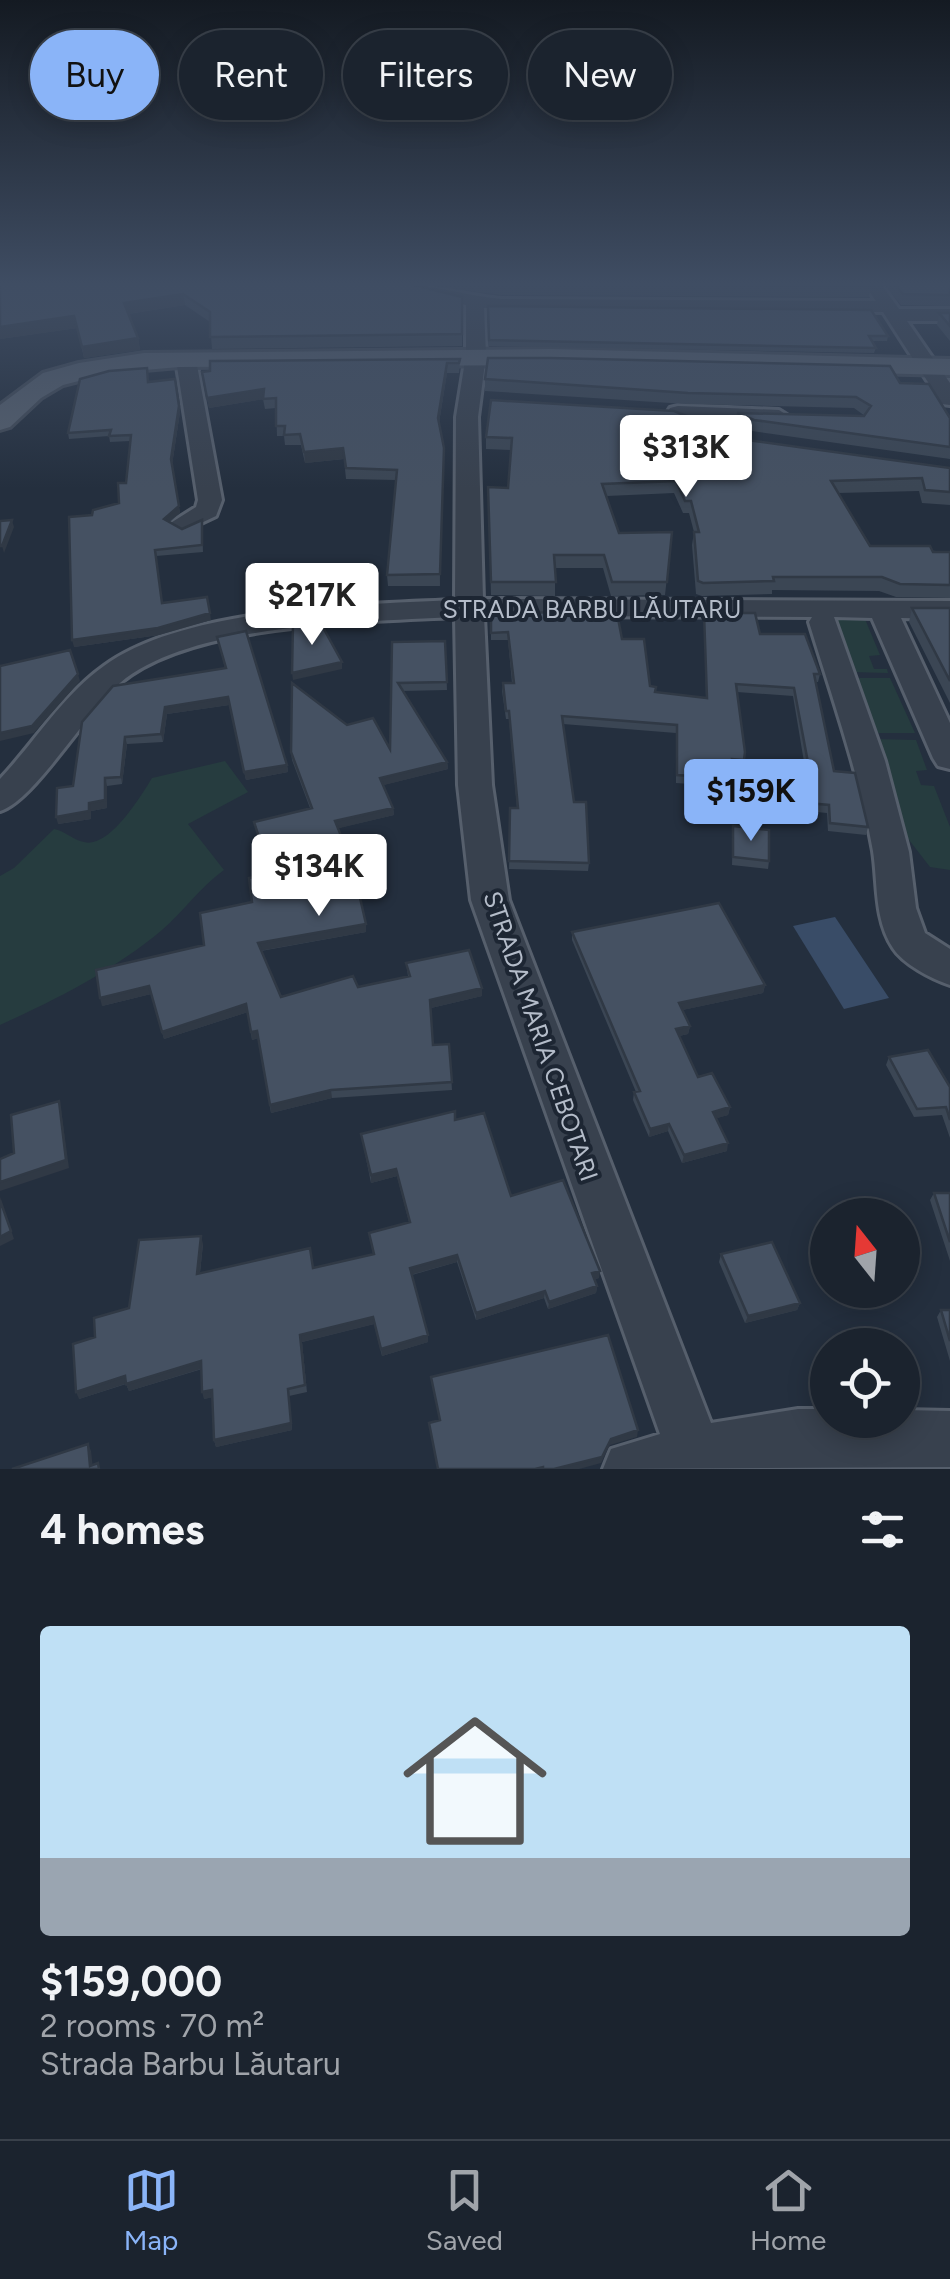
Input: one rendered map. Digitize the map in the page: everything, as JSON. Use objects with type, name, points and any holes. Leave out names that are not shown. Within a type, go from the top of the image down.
[{"type":"main road","points":[[0,421],[52,379],[94,370],[186,360],[476,355],[938,367]]},
{"type":"street","name":"STRADA MARIA CEBOTARI","points":[[476,355],[481,401],[468,607],[474,786],[490,900],[592,1186],[695,1454]]},
{"type":"street","points":[[182,524],[207,511],[210,500],[186,360]]},
{"type":"street","points":[[938,367],[950,399]]},
{"type":"street","points":[[732,438],[667,412],[803,418]]},
{"type":"street","name":"STRADA BARBU LĂUTARU","points":[[0,799],[106,678],[152,652],[220,632],[292,621],[468,607],[950,610]]},
{"type":"street","points":[[883,610],[950,758]]},
{"type":"street","points":[[823,622],[868,761],[890,852],[897,908],[909,942],[950,969]]},
{"type":"street","points":[[631,1469],[798,1437],[950,1439]]},
{"type":"green space","points":[[851,614],[865,619],[880,655],[869,656],[874,669],[887,669],[888,673],[851,672],[833,620],[834,616]]},
{"type":"green space","points":[[852,678],[890,678],[915,733],[874,733]]},
{"type":"green space","points":[[873,739],[916,740],[927,770],[916,771],[921,785],[934,786],[950,827],[950,870],[930,867],[906,836]]},
{"type":"green space","points":[[225,761],[248,792],[188,824],[224,870],[162,930],[124,958],[0,1025],[0,876],[14,868],[54,829],[84,842],[104,837],[123,819],[152,778]]},
{"type":"water","points":[[835,917],[889,998],[844,1009],[793,926]]},
{"type":"building","points":[[488,358],[890,366],[900,383],[929,384],[950,418],[950,447],[754,420],[737,413],[864,416],[871,406],[856,397],[688,393],[485,379]]},
{"type":"building","points":[[460,359],[459,363],[447,363],[438,418],[444,448],[440,574],[387,575],[397,470],[346,468],[343,448],[304,452],[300,434],[284,435],[285,426],[276,426],[276,398],[263,399],[264,389],[207,398],[202,372],[210,371],[210,361]]},
{"type":"building","points":[[147,368],[148,382],[175,379],[179,406],[171,459],[179,506],[164,519],[182,529],[202,520],[202,545],[155,550],[162,603],[207,597],[210,613],[158,628],[72,640],[69,517],[92,515],[93,510],[119,503],[118,483],[126,483],[131,435],[109,436],[111,430],[68,433],[80,379],[109,371]]},
{"type":"building","points":[[491,400],[674,411],[747,440],[950,468],[950,492],[925,490],[922,478],[831,481],[870,546],[930,546],[933,552],[950,552],[950,585],[900,584],[882,577],[773,577],[774,581],[703,583],[698,581],[694,532],[699,532],[691,501],[685,501],[676,481],[602,484],[619,533],[672,532],[667,582],[612,582],[604,555],[554,555],[556,582],[491,582],[488,487],[508,488],[512,438],[486,437]]},
{"type":"building","points":[[12,520],[2,546],[0,546],[0,521]]},
{"type":"building","points":[[912,608],[950,608],[950,681]]},
{"type":"building","points":[[491,612],[617,613],[622,639],[644,639],[650,686],[656,687],[655,692],[707,698],[704,613],[755,613],[760,634],[805,634],[820,674],[814,674],[834,771],[855,773],[868,827],[830,823],[829,805],[808,803],[805,768],[809,768],[794,688],[736,684],[745,752],[744,760],[732,759],[734,791],[691,788],[691,776],[677,775],[677,725],[562,716],[574,802],[586,802],[589,863],[509,861],[510,808],[518,808],[503,683],[514,683],[508,632],[491,633]]},
{"type":"building","points":[[320,622],[342,662],[292,673],[293,624]]},
{"type":"building","points":[[246,631],[287,765],[244,772],[228,697],[165,707],[161,734],[125,737],[121,777],[105,778],[105,800],[89,803],[89,811],[56,817],[57,788],[73,786],[82,722],[113,686],[226,668],[217,637]]},
{"type":"building","points":[[445,641],[447,682],[398,683],[447,762],[380,778],[393,808],[335,821],[352,863],[366,924],[258,943],[281,997],[353,976],[358,987],[410,976],[406,963],[469,950],[482,988],[430,1000],[433,1045],[449,1044],[452,1082],[331,1090],[270,1105],[257,1031],[251,1032],[246,1004],[162,1032],[149,986],[100,998],[96,970],[204,945],[200,913],[252,902],[249,878],[271,874],[254,822],[312,808],[291,752],[292,683],[347,725],[373,718],[390,749],[392,642]]},
{"type":"building","points":[[70,650],[78,674],[32,726],[0,733],[0,666]]},
{"type":"building","points":[[733,826],[769,830],[769,861],[733,857]]},
{"type":"building","points":[[719,903],[765,985],[679,1003],[690,1026],[676,1029],[698,1077],[712,1073],[730,1107],[713,1112],[728,1143],[684,1155],[669,1124],[650,1129],[634,1092],[640,1091],[572,932]]},
{"type":"building","points":[[928,1050],[950,1087],[950,1120],[946,1107],[917,1109],[889,1057]]},
{"type":"building","points":[[59,1101],[66,1160],[0,1182],[0,1159],[14,1153],[11,1115]]},
{"type":"building","points":[[455,1111],[455,1120],[484,1113],[511,1196],[563,1180],[600,1271],[592,1273],[597,1286],[549,1302],[545,1291],[476,1313],[457,1255],[410,1268],[428,1335],[381,1349],[373,1317],[300,1335],[305,1385],[288,1389],[291,1423],[214,1440],[212,1390],[202,1392],[201,1361],[126,1384],[125,1376],[76,1392],[73,1344],[95,1337],[94,1318],[129,1308],[139,1240],[201,1236],[197,1274],[310,1248],[313,1268],[374,1254],[369,1233],[410,1222],[396,1169],[371,1175],[361,1134]]},
{"type":"building","points":[[934,1193],[950,1193],[950,1242]]},
{"type":"building","points":[[0,1200],[11,1231],[0,1237]]},
{"type":"building","points":[[772,1242],[800,1303],[748,1316],[721,1254]]},
{"type":"building","points":[[941,1310],[950,1310],[950,1341]]},
{"type":"building","points":[[608,1335],[638,1430],[611,1439],[602,1457],[554,1469],[438,1469],[429,1423],[440,1420],[431,1377]]},
{"type":"building","points":[[88,1444],[90,1466],[98,1463],[99,1469],[12,1469]]}]
